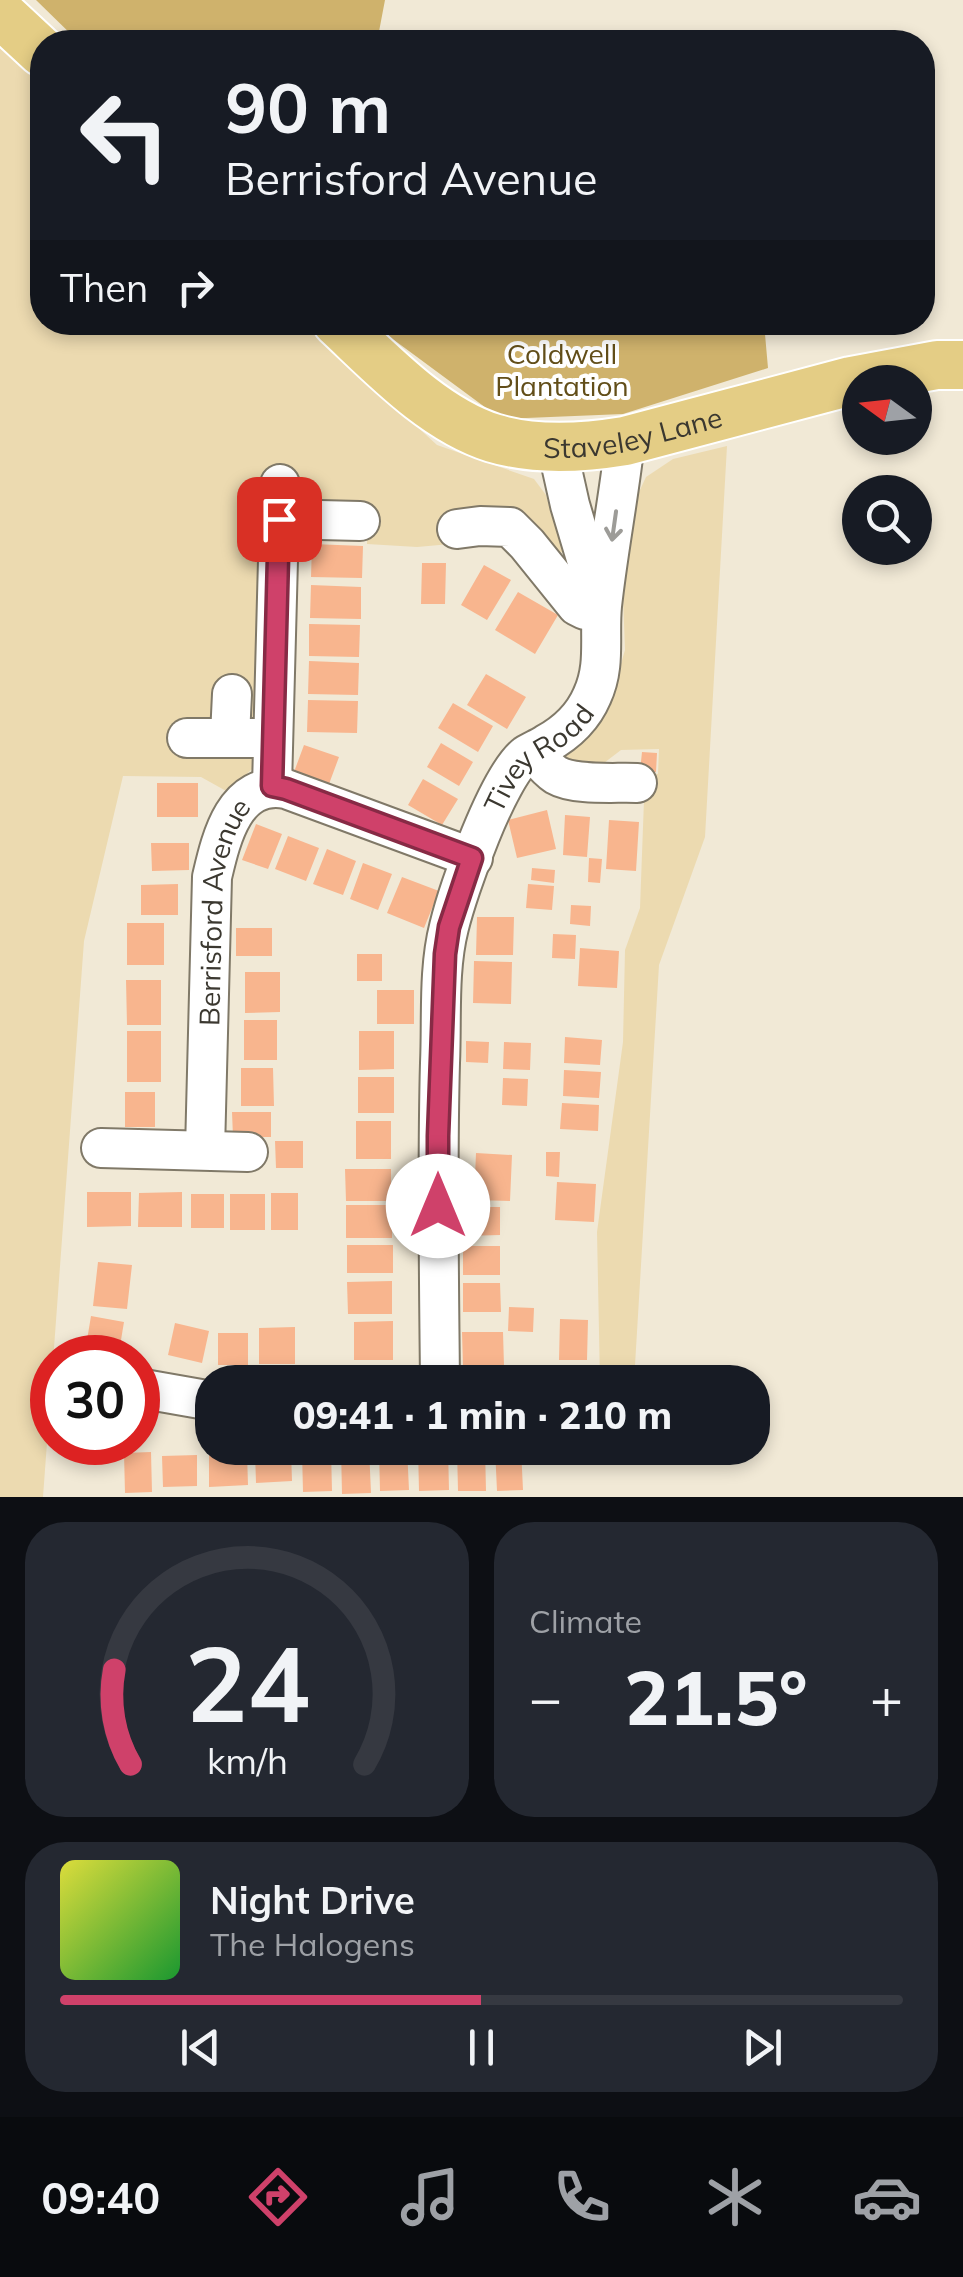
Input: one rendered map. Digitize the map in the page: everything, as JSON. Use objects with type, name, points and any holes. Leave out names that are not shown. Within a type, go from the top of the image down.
[{"type":"main road","points":[[0,13],[30,41]]},
{"type":"main road","name":"Staveley Lane","points":[[351,335],[404,384],[448,416],[493,438],[558,447],[625,441],[851,381],[963,364]]},
{"type":"street","name":"Tivey Road","points":[[440,1365],[438,1136],[449,927],[472,858],[510,773],[526,755],[574,725],[591,699],[600,673],[601,611],[625,441]]},
{"type":"street","name":"Tivey Road","points":[[558,447],[570,505],[601,611]]},
{"type":"street","points":[[272,786],[280,502],[360,521]]},
{"type":"street","points":[[457,529],[510,527],[577,606],[601,611]]},
{"type":"street","points":[[230,736],[232,694]]},
{"type":"street","points":[[188,738],[273,738]]},
{"type":"street","points":[[533,752],[560,778],[637,783]]},
{"type":"street","name":"Berrisford Avenue","points":[[204,1150],[212,877],[231,816],[247,798],[272,786],[286,789],[472,858]]},
{"type":"street","points":[[101,1148],[248,1152]]},
{"type":"street","points":[[160,1392],[195,1399]]},
{"type":"shaded area","points":[[0,42],[30,70],[30,335],[317,335],[437,445],[534,479],[546,495],[563,553],[529,537],[417,547],[367,544],[368,507],[300,504],[294,472],[266,477],[253,768],[228,792],[201,777],[123,776],[84,941],[55,1335],[30,1335],[30,1465],[45,1465],[43,1497],[0,1497]]},
{"type":"shaded area","points":[[727,446],[705,837],[659,965],[635,1365],[600,1365],[597,1232],[623,1042],[625,950],[640,908],[645,773],[658,774],[659,749],[621,750],[600,766],[562,759],[591,732],[613,691],[625,650],[623,596],[632,507],[646,477],[673,459]]},
{"type":"green space","points":[[36,0],[385,0],[379,30],[67,30]]},
{"type":"green space","name":"Coldwell Plantation","points":[[387,335],[765,335],[768,368],[623,414],[501,419]]},
{"type":"building","points":[[312,544],[363,546],[362,578],[311,577]]},
{"type":"building","points":[[422,563],[446,563],[445,604],[421,604]]},
{"type":"building","points":[[484,565],[511,580],[487,620],[461,605]]},
{"type":"building","points":[[311,585],[361,587],[361,619],[310,618]]},
{"type":"building","points":[[518,592],[558,615],[535,654],[495,630]]},
{"type":"building","points":[[309,624],[360,625],[359,657],[309,656]]},
{"type":"building","points":[[309,661],[359,663],[358,695],[308,694]]},
{"type":"building","points":[[486,674],[526,697],[507,729],[467,705]]},
{"type":"building","points":[[308,700],[358,701],[357,733],[307,732]]},
{"type":"building","points":[[453,703],[493,726],[478,752],[438,728]]},
{"type":"building","points":[[441,743],[473,762],[459,786],[427,767]]},
{"type":"building","points":[[304,745],[339,757],[329,784],[294,772]]},
{"type":"building","points":[[642,752],[657,753],[656,772],[640,771]]},
{"type":"building","points":[[423,779],[458,799],[442,825],[408,805]]},
{"type":"building","points":[[157,783],[198,783],[198,817],[157,817]]},
{"type":"building","points":[[547,810],[556,849],[517,858],[508,820]]},
{"type":"building","points":[[565,815],[590,817],[587,857],[563,855]]},
{"type":"building","points":[[609,820],[639,822],[636,871],[606,869]]},
{"type":"building","points":[[256,824],[282,834],[268,869],[242,860]]},
{"type":"building","points":[[288,836],[319,848],[306,881],[275,869]]},
{"type":"building","points":[[151,843],[189,843],[189,870],[152,871]]},
{"type":"building","points":[[327,849],[356,861],[343,895],[313,884]]},
{"type":"building","points":[[589,858],[602,859],[600,883],[588,882]]},
{"type":"building","points":[[363,863],[392,874],[378,910],[350,899]]},
{"type":"building","points":[[532,868],[555,870],[554,883],[531,880]]},
{"type":"building","points":[[402,877],[439,891],[424,928],[387,913]]},
{"type":"building","points":[[178,884],[178,915],[141,915],[141,885]]},
{"type":"building","points":[[528,884],[554,886],[552,910],[526,908]]},
{"type":"building","points":[[571,905],[591,906],[590,926],[570,924]]},
{"type":"building","points":[[477,917],[514,917],[513,955],[476,955]]},
{"type":"building","points":[[127,923],[164,923],[164,965],[127,965]]},
{"type":"building","points":[[236,928],[272,928],[272,956],[236,956]]},
{"type":"building","points":[[553,934],[576,935],[575,959],[552,958]]},
{"type":"building","points":[[580,948],[619,951],[617,988],[578,986]]},
{"type":"building","points":[[357,954],[382,954],[382,981],[357,981]]},
{"type":"building","points":[[474,961],[512,962],[511,1004],[473,1003]]},
{"type":"building","points":[[245,972],[280,972],[280,1012],[245,1013]]},
{"type":"building","points":[[126,980],[161,980],[161,1025],[127,1025]]},
{"type":"building","points":[[377,990],[414,990],[414,1024],[377,1024]]},
{"type":"building","points":[[244,1020],[277,1020],[277,1060],[244,1060]]},
{"type":"building","points":[[127,1031],[161,1031],[161,1082],[127,1082]]},
{"type":"building","points":[[359,1031],[394,1031],[394,1069],[359,1070]]},
{"type":"building","points":[[565,1037],[602,1040],[600,1065],[564,1063]]},
{"type":"building","points":[[466,1041],[489,1042],[488,1063],[466,1062]]},
{"type":"building","points":[[504,1042],[531,1043],[530,1070],[503,1069]]},
{"type":"building","points":[[241,1068],[273,1068],[274,1106],[241,1106]]},
{"type":"building","points":[[564,1070],[601,1072],[599,1098],[563,1096]]},
{"type":"building","points":[[358,1077],[394,1077],[394,1113],[358,1113]]},
{"type":"building","points":[[503,1078],[528,1079],[527,1106],[502,1105]]},
{"type":"building","points":[[125,1092],[155,1092],[155,1127],[125,1127]]},
{"type":"building","points":[[562,1103],[599,1105],[598,1131],[560,1129]]},
{"type":"building","points":[[232,1112],[271,1112],[271,1137],[233,1137]]},
{"type":"building","points":[[356,1121],[391,1121],[391,1159],[356,1159]]},
{"type":"building","points":[[275,1141],[303,1141],[303,1168],[276,1168]]},
{"type":"building","points":[[546,1152],[560,1152],[559,1177],[546,1176]]},
{"type":"building","points":[[476,1153],[512,1155],[510,1201],[474,1200]]},
{"type":"building","points":[[345,1169],[391,1169],[391,1201],[346,1201]]},
{"type":"building","points":[[557,1182],[596,1184],[594,1222],[555,1220]]},
{"type":"building","points":[[87,1192],[131,1192],[131,1226],[87,1227]]},
{"type":"building","points":[[182,1192],[182,1227],[138,1227],[139,1193]]},
{"type":"building","points":[[271,1193],[298,1193],[298,1230],[271,1230]]},
{"type":"building","points":[[191,1194],[224,1194],[224,1228],[191,1228]]},
{"type":"building","points":[[230,1194],[265,1194],[265,1230],[230,1230]]},
{"type":"building","points":[[346,1205],[392,1205],[392,1238],[346,1238]]},
{"type":"building","points":[[463,1207],[500,1207],[500,1235],[463,1236]]},
{"type":"building","points":[[347,1245],[393,1245],[393,1273],[347,1273]]},
{"type":"building","points":[[463,1246],[500,1246],[500,1275],[463,1275]]},
{"type":"building","points":[[98,1262],[132,1265],[127,1309],[93,1306]]},
{"type":"building","points":[[392,1281],[392,1314],[348,1314],[347,1282]]},
{"type":"building","points":[[463,1283],[500,1283],[501,1312],[463,1312]]},
{"type":"building","points":[[509,1307],[534,1308],[533,1332],[508,1331]]},
{"type":"building","points":[[91,1316],[124,1322],[122,1335],[88,1335]]},
{"type":"building","points":[[560,1319],[588,1320],[587,1360],[559,1360]]},
{"type":"building","points":[[393,1321],[393,1360],[354,1360],[354,1322]]},
{"type":"building","points":[[175,1323],[209,1331],[202,1363],[168,1355]]},
{"type":"building","points":[[295,1327],[295,1364],[259,1364],[259,1328]]},
{"type":"building","points":[[462,1332],[503,1332],[504,1365],[463,1365]]},
{"type":"building","points":[[218,1333],[248,1333],[248,1365],[218,1365]]},
{"type":"building","points":[[195,1455],[197,1486],[163,1487],[162,1456]]},
{"type":"building","points":[[124,1465],[151,1465],[152,1492],[125,1493]]},
{"type":"building","points":[[209,1465],[247,1465],[248,1485],[209,1487]]},
{"type":"building","points":[[255,1465],[291,1465],[292,1481],[256,1483]]},
{"type":"building","points":[[302,1465],[331,1465],[332,1491],[303,1492]]},
{"type":"building","points":[[341,1465],[370,1465],[371,1493],[342,1494]]},
{"type":"building","points":[[379,1465],[408,1465],[409,1490],[380,1491]]},
{"type":"building","points":[[418,1465],[448,1465],[449,1490],[419,1491]]},
{"type":"building","points":[[457,1465],[485,1465],[486,1491],[458,1491]]},
{"type":"building","points":[[496,1465],[522,1465],[523,1490],[497,1491]]},
{"type":"route","points":[[279,519],[272,786],[472,858],[449,927],[445,954],[438,1206]]}]
